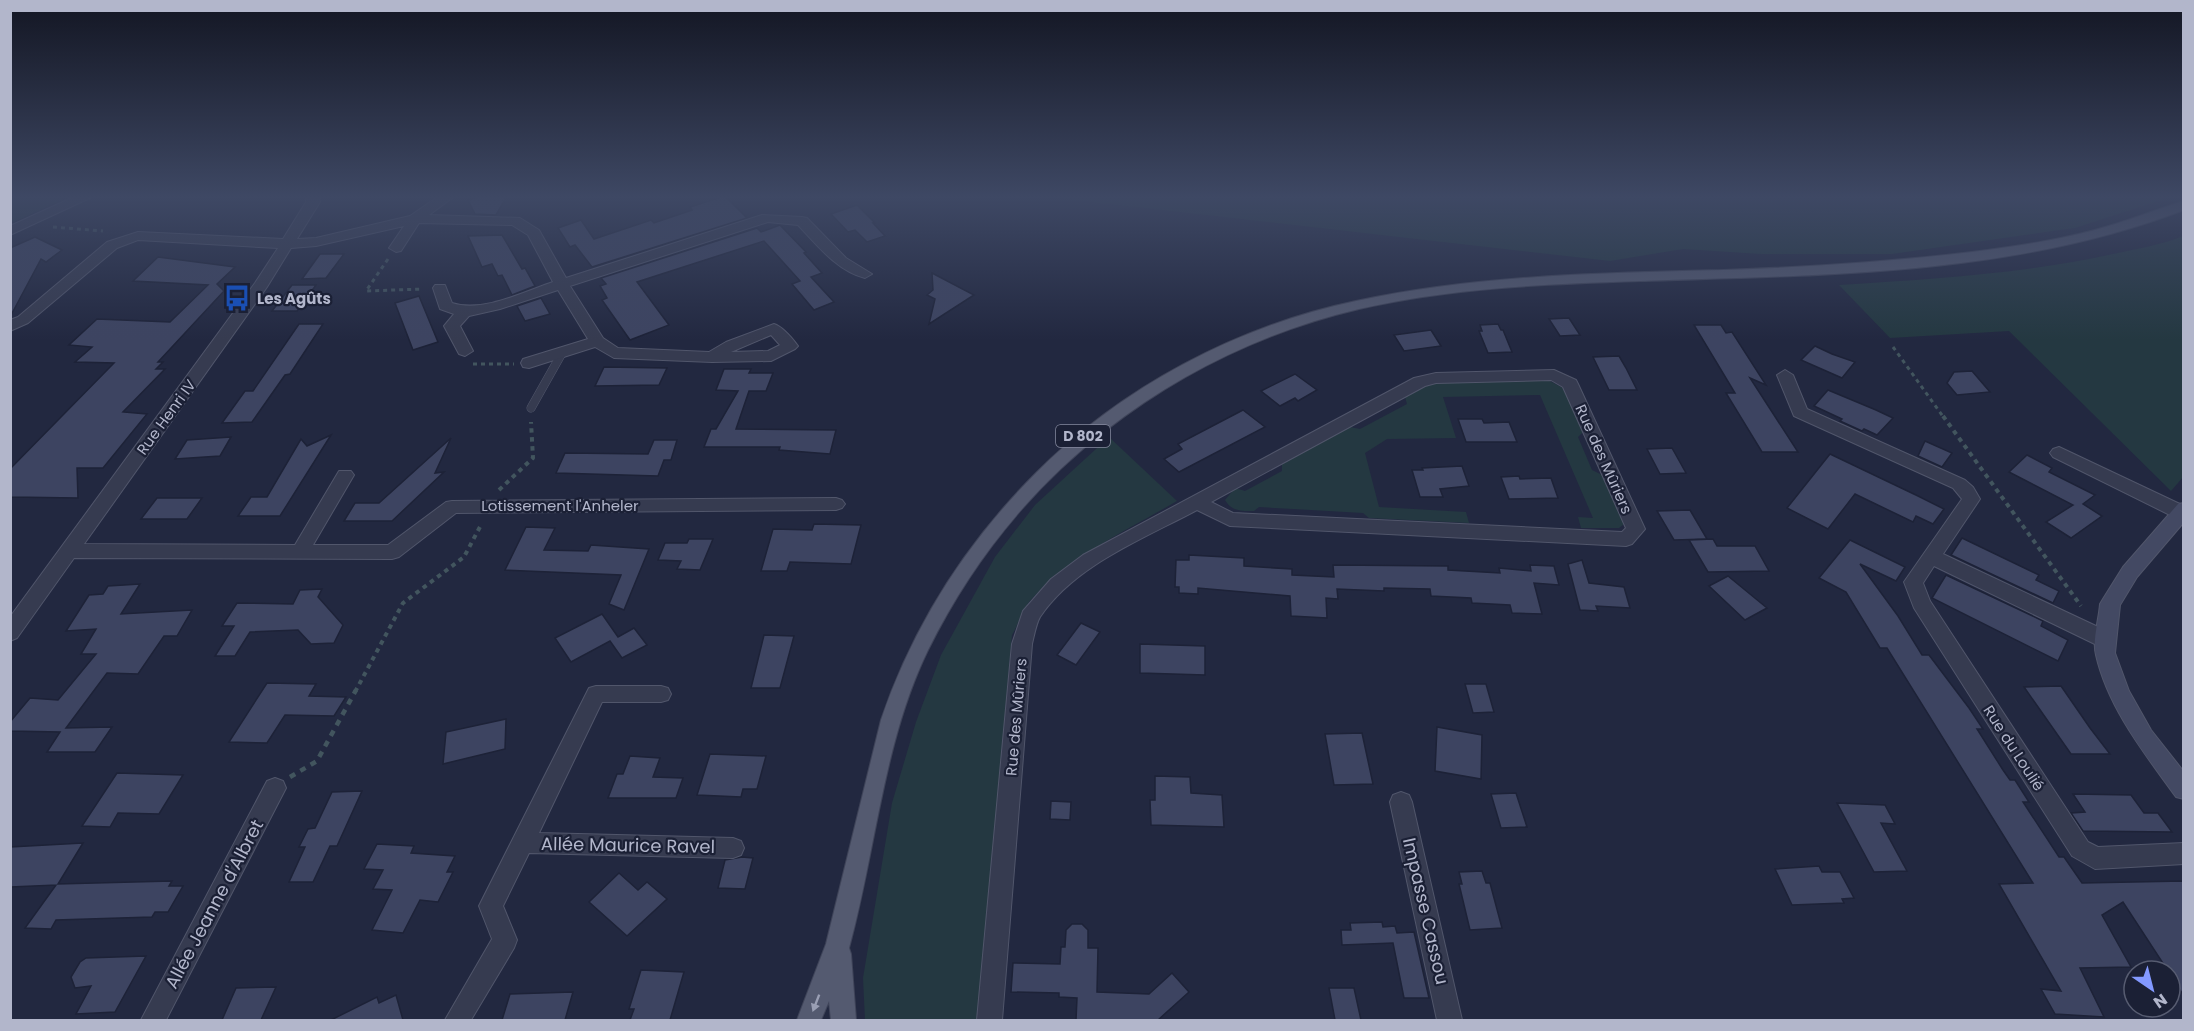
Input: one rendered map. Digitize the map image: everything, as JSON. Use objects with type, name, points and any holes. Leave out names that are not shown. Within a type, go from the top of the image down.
[{"type":"main road","name":"D 802","points":[[809,1020],[838,946],[871,796],[891,724],[918,651],[953,587],[991,533],[1037,478],[1082,437],[1157,384],[1199,361],[1244,341],[1337,310],[1386,298],[1505,283],[1867,268],[1975,257],[2054,244]]},
{"type":"main road","name":"D 802","points":[[838,946],[843,1020]]},
{"type":"street","points":[[10,326],[23,320],[114,244]]},
{"type":"street","name":"Rue Henri IV","points":[[10,633],[289,244]]},
{"type":"street","points":[[396,248],[399,244]]},
{"type":"street","points":[[540,244],[561,284],[597,341],[614,352],[712,357]]},
{"type":"street","points":[[440,288],[445,306],[464,312],[495,306],[685,244]]},
{"type":"street","points":[[825,244],[841,261],[865,274]]},
{"type":"street","points":[[464,312],[452,326],[465,351]]},
{"type":"street","points":[[529,363],[597,341]]},
{"type":"street","name":"Rue des Mûriers","points":[[988,1020],[1022,644],[1030,616],[1058,584],[1090,560],[1194,502],[1420,382],[1436,378],[1554,375],[1570,384],[1636,529],[1626,539],[1230,519],[1194,502]]},
{"type":"street","name":"Rue du Loulié","points":[[1785,375],[1800,412],[1959,484],[1967,491],[1971,500],[1913,582],[1921,603],[2080,849],[2095,858],[2184,853]]},
{"type":"street","points":[[2059,453],[2182,511],[2130,573],[2110,604],[2106,653],[2120,693],[2144,736],[2184,790]]},
{"type":"street","points":[[300,552],[345,475]]},
{"type":"street","name":"Lotissement l'Anheler","points":[[69,550],[392,552],[452,507],[836,504]]},
{"type":"street","points":[[1930,556],[2106,640]]},
{"type":"street","name":"Allée Maurice Ravel","points":[[457,1020],[505,940],[491,906],[596,694],[661,694]]},
{"type":"street","name":"Allée Jeanne d'Albret","points":[[153,1020],[275,788]]},
{"type":"street","name":"Impasse Cassou","points":[[1401,802],[1450,1020]]},
{"type":"street","name":"Allée Maurice Ravel","points":[[522,843],[733,848]]},
{"type":"lane","points":[[531,408],[562,352]]},
{"type":"path","points":[[396,248],[366,291],[440,288]]},
{"type":"path","points":[[1893,347],[2106,640]]},
{"type":"path","points":[[465,351],[462,365],[529,363]]},
{"type":"path","points":[[275,788],[316,761],[403,603]]},
{"type":"shaded area","points":[[1462,244],[1962,244],[1892,254],[1761,254],[1683,249],[1610,261]]},
{"type":"shaded area","points":[[2156,244],[2183,244],[2184,476],[2171,491],[2009,331],[1890,338],[1839,285],[1976,275],[2079,261]]},
{"type":"shaded area","points":[[1546,379],[1563,388],[1583,432],[1578,437],[1592,470],[1602,475],[1624,524],[1619,528],[1581,528],[1578,517],[1593,518],[1540,395],[1443,397],[1456,438],[1387,439],[1365,453],[1379,507],[1466,512],[1469,523],[1369,518],[1363,513],[1259,507],[1254,511],[1241,511],[1231,507],[1225,500],[1235,488],[1245,491],[1282,471],[1282,463],[1350,427],[1360,429],[1407,404],[1405,397],[1426,386],[1444,382]]},
{"type":"shaded area","points":[[1109,437],[1177,501],[1098,546],[1061,571],[1029,602],[1012,635],[978,1020],[865,1020],[863,978],[892,803],[916,722],[941,655],[995,557],[1035,505]]},
{"type":"building","points":[[19,244],[50,244],[62,250],[46,262],[41,259],[10,317],[10,248]]},
{"type":"building","points":[[472,244],[507,244],[535,286],[512,295],[502,275],[498,276],[492,264],[482,267]]},
{"type":"building","points":[[568,244],[664,244],[592,267],[575,245],[570,247]]},
{"type":"building","points":[[707,244],[754,244],[637,282],[669,325],[630,340],[602,300],[607,298],[600,286],[606,284],[601,278]]},
{"type":"building","points":[[767,244],[798,244],[822,273],[811,277],[834,302],[814,310],[792,284],[800,281]]},
{"type":"building","points":[[320,254],[344,254],[326,278],[302,279]]},
{"type":"building","points":[[158,257],[235,267],[217,284],[224,291],[158,362],[163,362],[156,369],[165,369],[123,412],[147,414],[103,468],[77,468],[78,498],[10,497],[10,469],[114,363],[75,362],[92,347],[69,345],[97,319],[170,322],[208,285],[133,281]]},
{"type":"building","points":[[932,273],[974,295],[929,324],[935,299],[927,295],[933,290]]},
{"type":"building","points":[[292,285],[316,285],[297,311],[272,311]]},
{"type":"building","points":[[419,296],[438,342],[413,350],[395,303]]},
{"type":"building","points":[[541,298],[550,314],[525,321],[517,306]]},
{"type":"building","points":[[1569,318],[1580,335],[1560,336],[1549,319]]},
{"type":"building","points":[[299,324],[323,324],[290,374],[285,375],[252,422],[222,423],[245,391],[253,391]]},
{"type":"building","points":[[1498,324],[1512,352],[1488,353],[1479,331],[1482,331],[1480,325]]},
{"type":"building","points":[[1694,325],[1721,325],[1726,333],[1732,332],[1766,385],[1750,378],[1798,452],[1762,452],[1726,393],[1735,393]]},
{"type":"building","points":[[1431,330],[1441,346],[1404,351],[1394,335]]},
{"type":"building","points":[[1815,346],[1855,362],[1842,378],[1801,360]]},
{"type":"building","points":[[1619,356],[1637,390],[1609,390],[1593,357]]},
{"type":"building","points":[[604,367],[667,368],[659,385],[595,386]]},
{"type":"building","points":[[724,369],[751,369],[749,373],[773,373],[766,391],[749,391],[736,429],[836,430],[830,454],[779,450],[780,447],[704,447],[711,429],[716,429],[738,391],[716,390]]},
{"type":"building","points":[[1972,371],[1990,392],[1957,395],[1947,383],[1954,372]]},
{"type":"building","points":[[1295,374],[1317,390],[1298,401],[1295,398],[1280,406],[1261,391]]},
{"type":"building","points":[[1828,390],[1893,418],[1877,435],[1864,429],[1862,431],[1814,406]]},
{"type":"building","points":[[1243,410],[1265,427],[1179,472],[1164,459],[1182,449],[1178,444]]},
{"type":"building","points":[[1458,419],[1482,419],[1484,423],[1509,422],[1517,442],[1466,442]]},
{"type":"building","points":[[331,435],[280,516],[238,516],[251,497],[267,497],[301,439],[307,446]]},
{"type":"building","points":[[231,437],[220,456],[175,459],[187,440]]},
{"type":"building","points":[[451,438],[435,473],[444,472],[392,521],[344,521],[355,503],[379,503]]},
{"type":"building","points":[[654,440],[677,440],[671,460],[664,460],[658,476],[556,473],[565,453],[648,454]]},
{"type":"building","points":[[1925,441],[1952,453],[1942,467],[1918,456]]},
{"type":"building","points":[[1672,448],[1686,473],[1660,474],[1647,449]]},
{"type":"building","points":[[1830,454],[1944,509],[1933,524],[1916,516],[1913,522],[1855,494],[1828,529],[1787,508]]},
{"type":"building","points":[[2027,455],[2052,468],[2049,472],[2095,495],[2083,504],[2102,516],[2071,538],[2046,522],[2073,505],[2009,472]]},
{"type":"building","points":[[1462,466],[1469,486],[1440,489],[1443,497],[1420,497],[1412,470]]},
{"type":"building","points":[[1519,476],[1520,479],[1551,478],[1558,498],[1509,499],[1501,477]]},
{"type":"building","points":[[157,498],[202,498],[187,519],[141,519]]},
{"type":"building","points":[[1690,510],[1707,539],[1674,540],[1657,511]]},
{"type":"building","points":[[814,524],[861,525],[851,564],[790,562],[787,571],[761,571],[773,529],[812,530]]},
{"type":"building","points":[[526,527],[555,528],[544,550],[588,551],[591,545],[649,549],[624,610],[609,604],[621,575],[505,570]]},
{"type":"building","points":[[1962,538],[2039,575],[2036,580],[2059,591],[2053,603],[1951,555]]},
{"type":"building","points":[[689,539],[713,539],[700,570],[677,569],[681,561],[658,560],[665,543],[687,543]]},
{"type":"building","points":[[1713,539],[1717,546],[1755,546],[1769,571],[1708,572],[1689,540]]},
{"type":"building","points":[[1850,540],[1905,567],[1896,581],[1860,564],[1898,616],[1922,655],[1929,655],[1969,708],[1983,729],[1977,729],[2003,770],[2010,780],[2015,780],[2029,802],[2023,802],[2059,857],[2064,857],[2082,883],[2184,881],[2184,996],[2182,993],[2182,959],[2160,959],[2123,902],[2102,915],[2127,959],[2122,959],[2122,967],[2080,968],[2104,1017],[2055,1014],[2041,989],[2061,991],[1999,884],[2033,883],[1887,648],[1880,648],[1846,592],[1819,578]]},
{"type":"building","points":[[1189,555],[1244,558],[1244,566],[1292,569],[1292,575],[1334,577],[1333,565],[1448,566],[1448,570],[1500,573],[1499,568],[1531,571],[1530,565],[1554,566],[1559,585],[1534,583],[1542,614],[1512,613],[1510,605],[1472,603],[1471,598],[1431,596],[1430,589],[1384,588],[1384,591],[1337,589],[1338,599],[1326,598],[1327,618],[1291,616],[1290,596],[1198,588],[1198,594],[1179,593],[1179,587],[1175,587],[1176,560],[1189,560]]},
{"type":"building","points":[[1582,560],[1589,583],[1624,587],[1630,608],[1596,606],[1598,611],[1580,610],[1568,564]]},
{"type":"building","points":[[1946,575],[2043,621],[2041,626],[2068,640],[2058,661],[1932,598]]},
{"type":"building","points":[[1728,576],[1767,608],[1745,620],[1709,586]]},
{"type":"building","points":[[140,584],[121,614],[192,610],[177,636],[164,636],[138,674],[107,673],[66,728],[112,727],[95,752],[47,752],[60,732],[10,731],[10,722],[30,698],[58,700],[96,654],[81,654],[96,629],[66,631],[89,595],[103,594],[108,586]]},
{"type":"building","points":[[322,589],[318,597],[343,625],[334,643],[311,644],[298,630],[250,632],[235,656],[215,656],[234,626],[222,626],[237,603],[293,604],[300,590]]},
{"type":"building","points":[[602,614],[618,637],[634,628],[647,645],[622,658],[610,641],[571,662],[555,638]]},
{"type":"building","points":[[1081,623],[1100,632],[1076,665],[1057,655]]},
{"type":"building","points":[[764,635],[794,636],[780,688],[751,688]]},
{"type":"building","points":[[1140,644],[1205,646],[1205,675],[1140,673]]},
{"type":"building","points":[[267,683],[316,684],[309,696],[346,697],[334,716],[285,715],[267,743],[229,742]]},
{"type":"building","points":[[1465,684],[1486,684],[1494,712],[1473,713]]},
{"type":"building","points":[[2061,686],[2110,754],[2071,754],[2024,687]]},
{"type":"building","points":[[506,719],[505,749],[443,764],[446,732]]},
{"type":"building","points":[[1437,727],[1482,735],[1481,779],[1435,771]]},
{"type":"building","points":[[1362,733],[1373,784],[1334,785],[1325,734]]},
{"type":"building","points":[[710,754],[766,756],[757,789],[743,789],[741,797],[697,795]]},
{"type":"building","points":[[630,756],[660,758],[653,777],[683,778],[676,798],[608,798],[617,774],[623,774]]},
{"type":"building","points":[[117,773],[183,775],[159,814],[118,813],[110,827],[82,826]]},
{"type":"building","points":[[1155,776],[1190,777],[1191,793],[1222,795],[1224,827],[1151,825],[1150,800],[1155,800]]},
{"type":"building","points":[[362,791],[337,846],[330,846],[313,882],[289,882],[305,847],[299,847],[308,829],[315,828],[332,792]]},
{"type":"building","points":[[1516,793],[1527,827],[1501,828],[1491,794]]},
{"type":"building","points":[[2073,794],[2131,795],[2144,813],[2158,813],[2172,832],[2083,831],[2071,813],[2085,812]]},
{"type":"building","points":[[1051,801],[1071,802],[1070,820],[1050,819]]},
{"type":"building","points":[[1837,803],[1885,805],[1895,824],[1881,823],[1907,871],[1874,872]]},
{"type":"building","points":[[83,843],[58,884],[172,881],[169,886],[183,886],[168,912],[155,912],[152,917],[56,920],[51,929],[25,928],[56,885],[10,887],[10,847]]},
{"type":"building","points":[[377,844],[414,846],[411,853],[455,856],[447,872],[453,872],[438,902],[420,900],[403,933],[372,930],[392,890],[373,889],[383,870],[364,869]]},
{"type":"building","points":[[753,858],[745,889],[718,888],[725,860]]},
{"type":"building","points":[[1819,866],[1822,872],[1840,872],[1854,898],[1842,899],[1844,903],[1792,905],[1775,869]]},
{"type":"building","points":[[1482,871],[1486,883],[1490,883],[1502,928],[1470,930],[1459,884],[1462,884],[1459,872]]},
{"type":"building","points":[[619,873],[638,890],[647,882],[667,899],[627,936],[589,902]]},
{"type":"building","points":[[1382,922],[1383,927],[1395,926],[1397,933],[1414,932],[1429,998],[1404,998],[1393,943],[1342,945],[1341,930],[1351,930],[1350,923]]},
{"type":"building","points":[[1072,924],[1082,924],[1088,930],[1088,948],[1098,948],[1097,992],[1149,994],[1172,973],[1189,992],[1158,1020],[1076,1020],[1077,998],[1059,997],[1059,993],[1011,992],[1013,963],[1060,964],[1061,947],[1065,947],[1066,930]]},
{"type":"building","points":[[146,956],[115,1012],[76,1014],[91,986],[75,988],[71,977],[80,962],[86,958]]},
{"type":"building","points":[[641,970],[684,972],[670,1020],[630,1020],[634,1009],[629,1009]]},
{"type":"building","points":[[276,987],[261,1020],[222,1020],[236,988]]},
{"type":"building","points":[[1329,988],[1354,988],[1361,1020],[1335,1020]]},
{"type":"building","points":[[573,992],[565,1020],[502,1020],[510,994]]},
{"type":"building","points":[[396,995],[403,1020],[331,1020],[377,997],[379,1003]]},
{"type":"place","name":"Les Agûts","points":[[237,298]]}]
